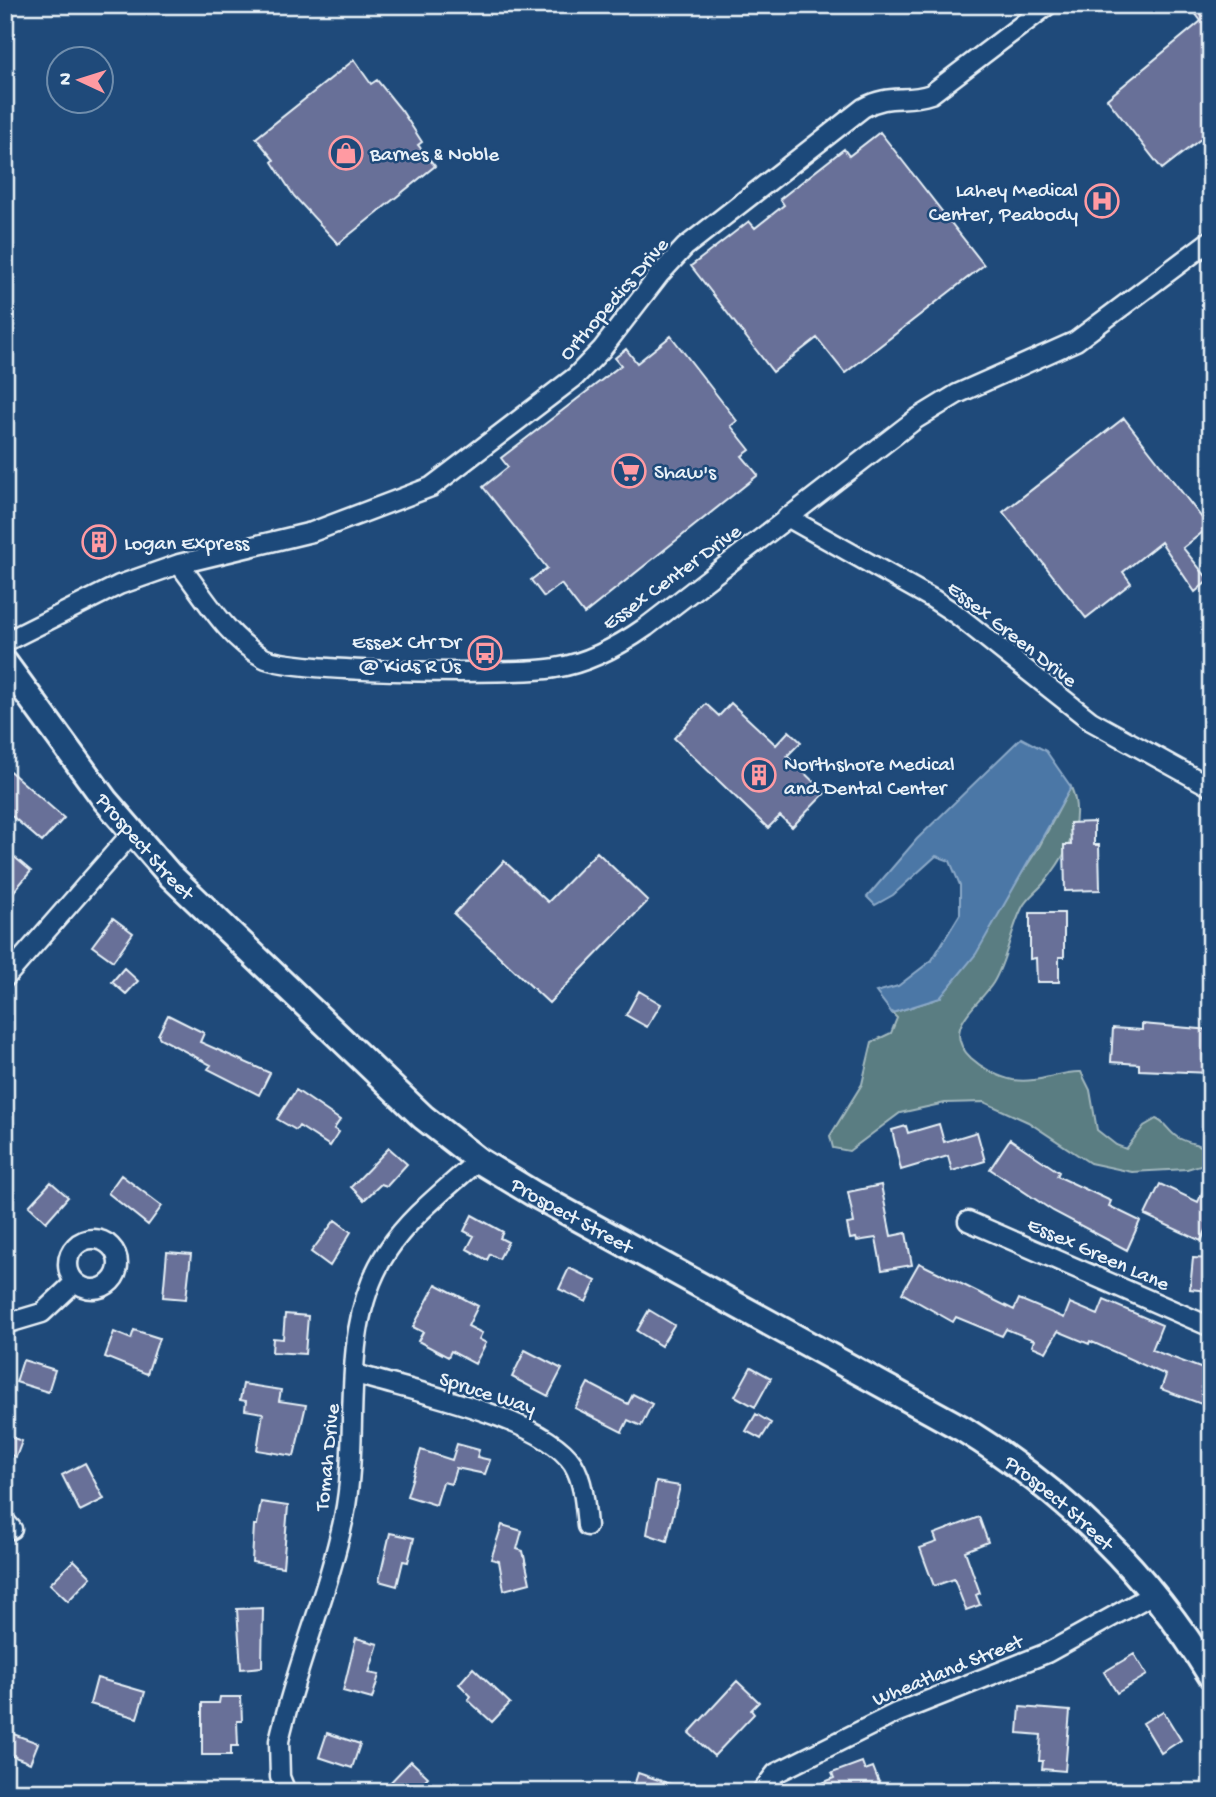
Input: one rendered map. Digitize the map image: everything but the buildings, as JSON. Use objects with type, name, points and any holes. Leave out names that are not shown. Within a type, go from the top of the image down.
[{"type":"street","name":"Orthopedics Drive","points":[[180,564],[312,532],[431,487],[575,377],[602,349],[659,275],[685,247],[726,214],[863,108],[880,98],[920,98],[931,94],[1048,5]]},
{"type":"street","name":"Essex Center Drive","points":[[180,564],[230,630],[246,647],[267,660],[311,667],[537,670],[574,664],[628,640],[927,412],[957,394],[1055,352],[1086,335],[1211,240]]},
{"type":"street","name":"Essex Green Drive","points":[[787,517],[945,606],[1091,721],[1211,787]]},
{"type":"street","points":[[5,642],[119,585],[180,564]]},
{"type":"street","name":"Prospect Street","points":[[5,663],[132,833],[170,876],[423,1117],[478,1160],[998,1451],[1058,1495],[1091,1525],[1155,1593],[1211,1675]]},
{"type":"street","points":[[5,978],[132,833]]},
{"type":"street","name":"Tomah Drive","points":[[286,1792],[280,1777],[279,1741],[344,1516],[350,1477],[359,1313],[374,1273],[410,1223],[478,1160]]},
{"type":"street","name":"Essex Green Lane","points":[[968,1221],[1211,1328]]},
{"type":"street","points":[[5,1324],[42,1313],[75,1282]]},
{"type":"street","name":"Spruce Way","points":[[356,1374],[511,1421],[547,1437],[573,1465],[582,1485],[587,1526]]},
{"type":"street","name":"Wheatland Street","points":[[761,1792],[776,1773],[896,1713],[1047,1653],[1155,1593]]},
{"type":"green space","points":[[1071,787],[1076,813],[1071,839],[1059,863],[1024,905],[998,974],[964,1019],[959,1037],[962,1047],[985,1069],[1013,1080],[1032,1080],[1081,1072],[1090,1090],[1097,1130],[1116,1145],[1126,1149],[1144,1126],[1156,1119],[1177,1137],[1209,1149],[1207,1163],[1187,1169],[1132,1172],[1090,1163],[1028,1122],[984,1102],[945,1103],[900,1113],[849,1151],[833,1148],[830,1136],[862,1084],[872,1042],[891,1033],[897,1018],[892,1013],[940,998],[1039,847]]},
{"type":"water","points":[[1021,738],[1046,751],[1071,787],[976,954],[940,998],[892,1013],[876,992],[898,986],[932,960],[960,914],[960,885],[950,861],[936,856],[893,895],[875,905],[867,897],[917,839]]},
{"type":"place","name":"Barnes & Noble","points":[[346,153]]},
{"type":"place","name":"Lahey Medical Center, Peabody","points":[[1102,201]]},
{"type":"place","name":"Shaw's","points":[[629,471]]},
{"type":"place","name":"Logan Express","points":[[99,542]]},
{"type":"place","name":"Essex Ctr Dr @ Kids R Us","points":[[485,653]]},
{"type":"place","name":"Northshore Medical and Dental Center","points":[[759,775]]}]
